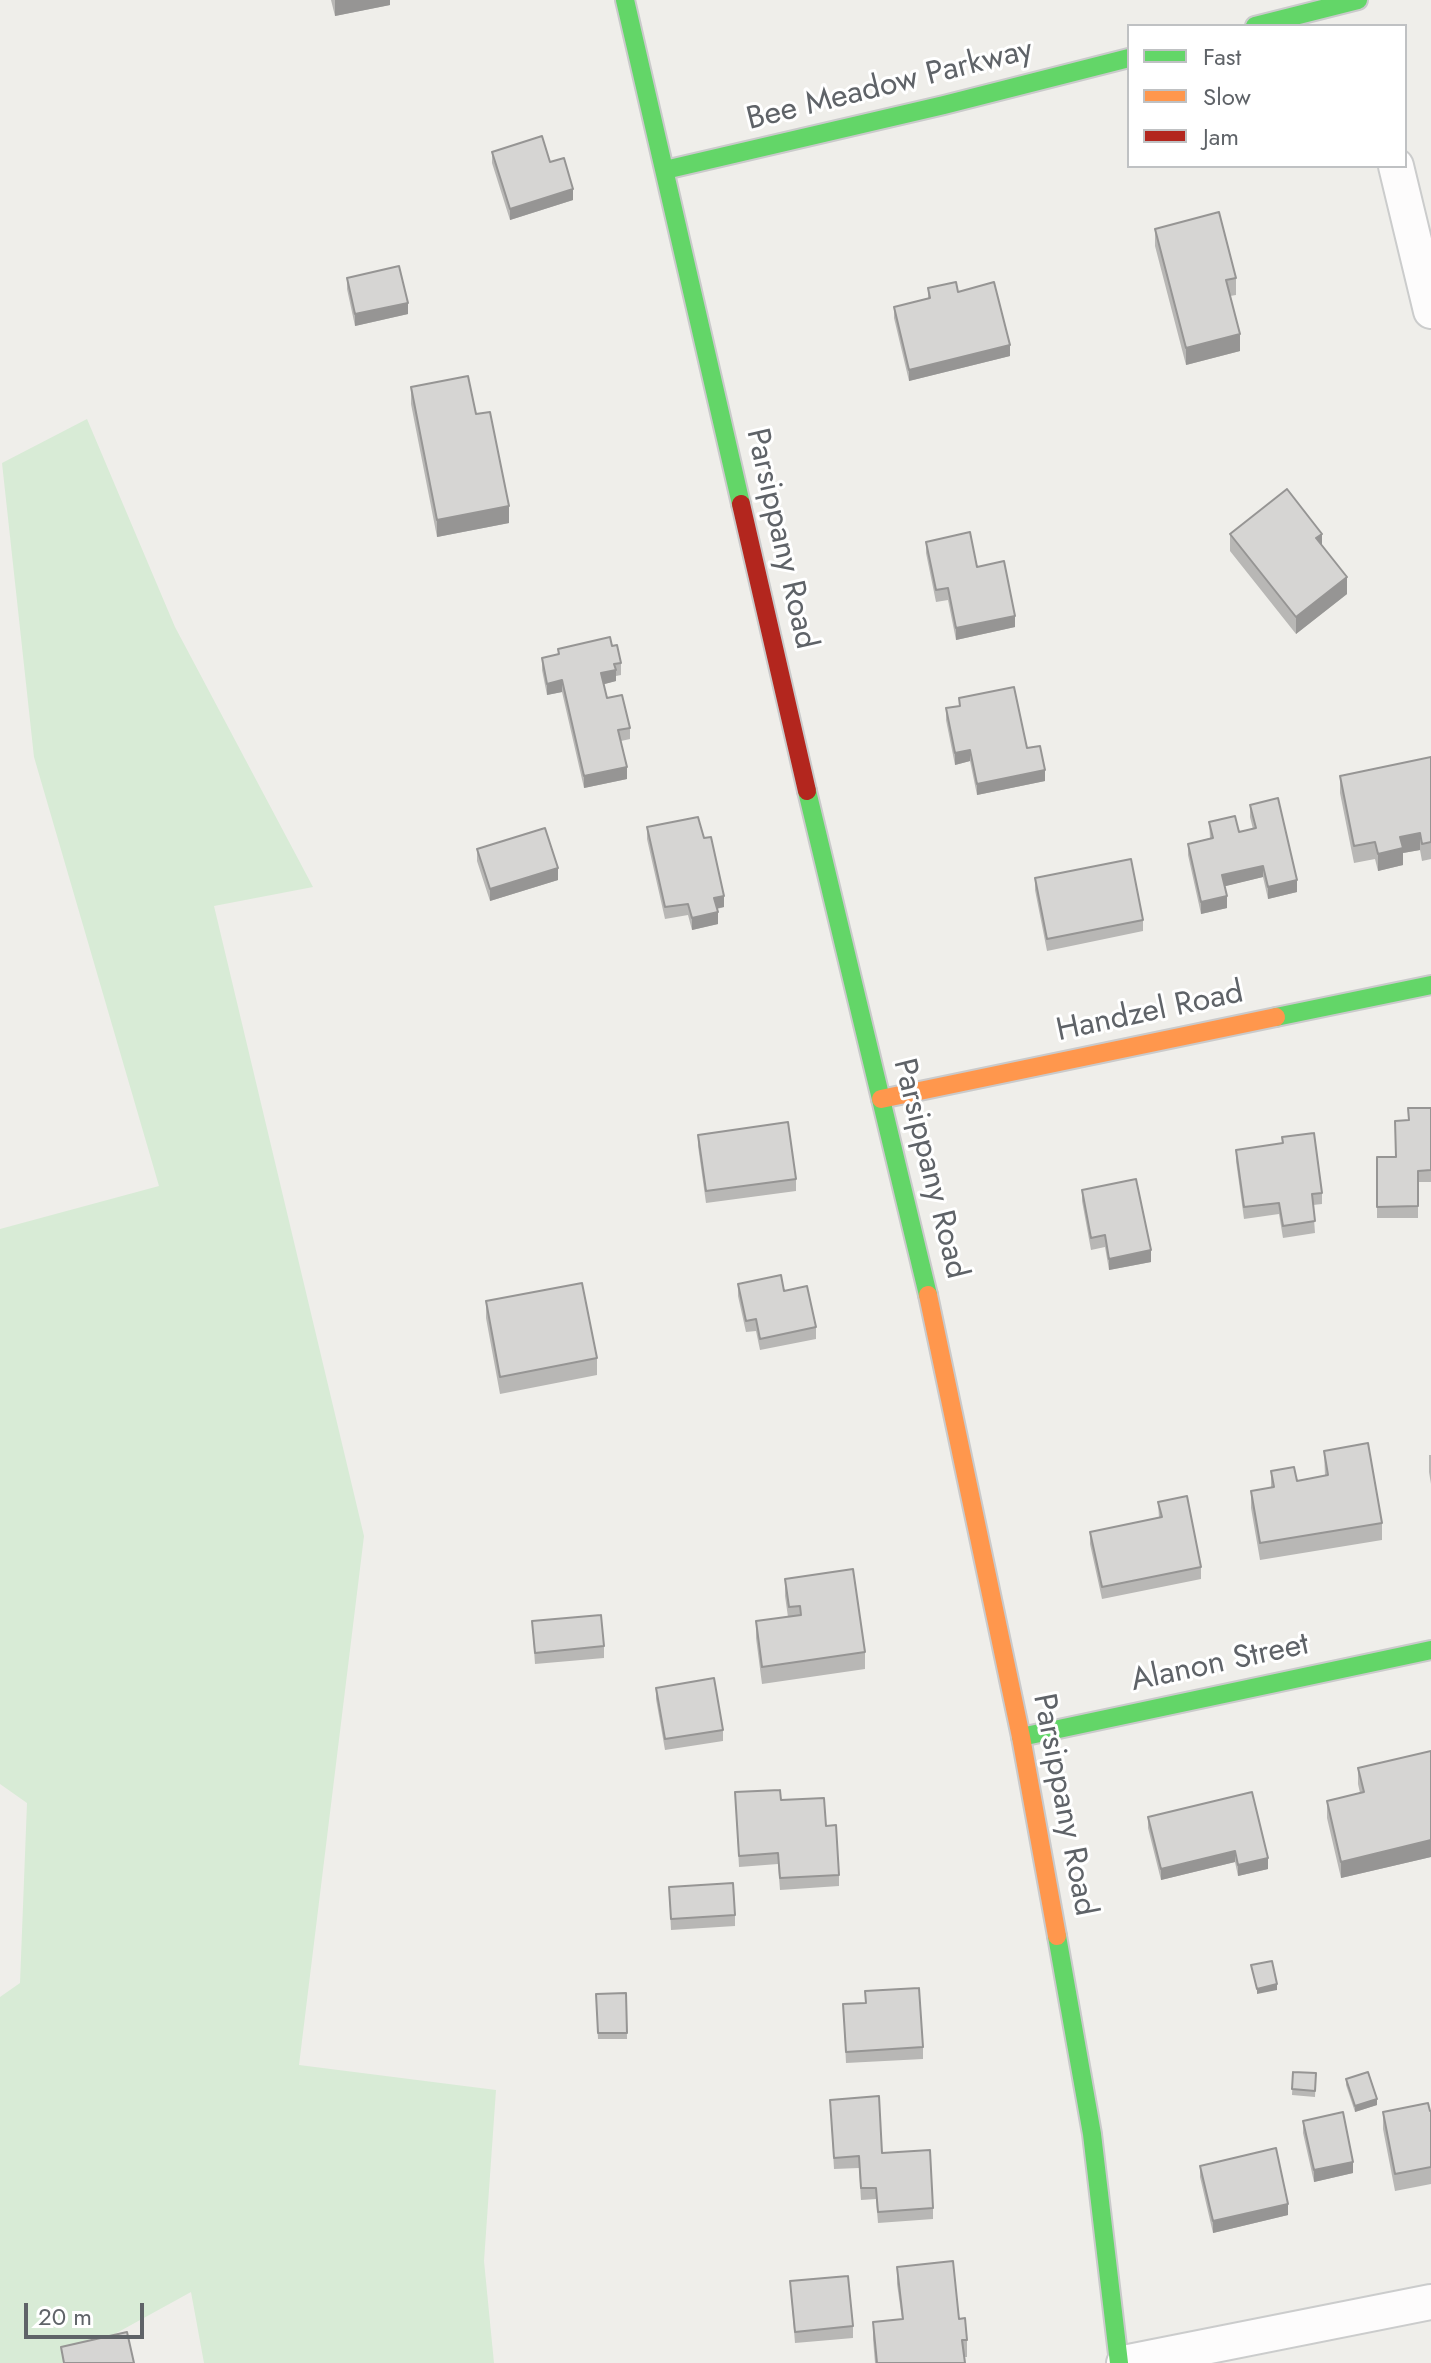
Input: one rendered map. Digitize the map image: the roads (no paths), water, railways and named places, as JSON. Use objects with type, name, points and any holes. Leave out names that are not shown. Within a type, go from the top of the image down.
[{"type":"main road","name":"Parsippany Road","points":[[625,0],[932,1311],[1021,1737],[1092,2134],[1122,2363]]},
{"type":"main road","points":[[1263,24],[1357,0]]},
{"type":"main road","name":"Bee Meadow Parkway","points":[[665,170],[1127,59]]},
{"type":"main road","name":"Handzel Road","points":[[881,1099],[1431,985]]},
{"type":"main road","name":"Alanon Street","points":[[1021,1737],[1431,1650]]},
{"type":"street","points":[[1357,0],[1362,24]]},
{"type":"street","points":[[1396,168],[1431,311]]},
{"type":"street","points":[[1122,2363],[1431,2302]]}]
